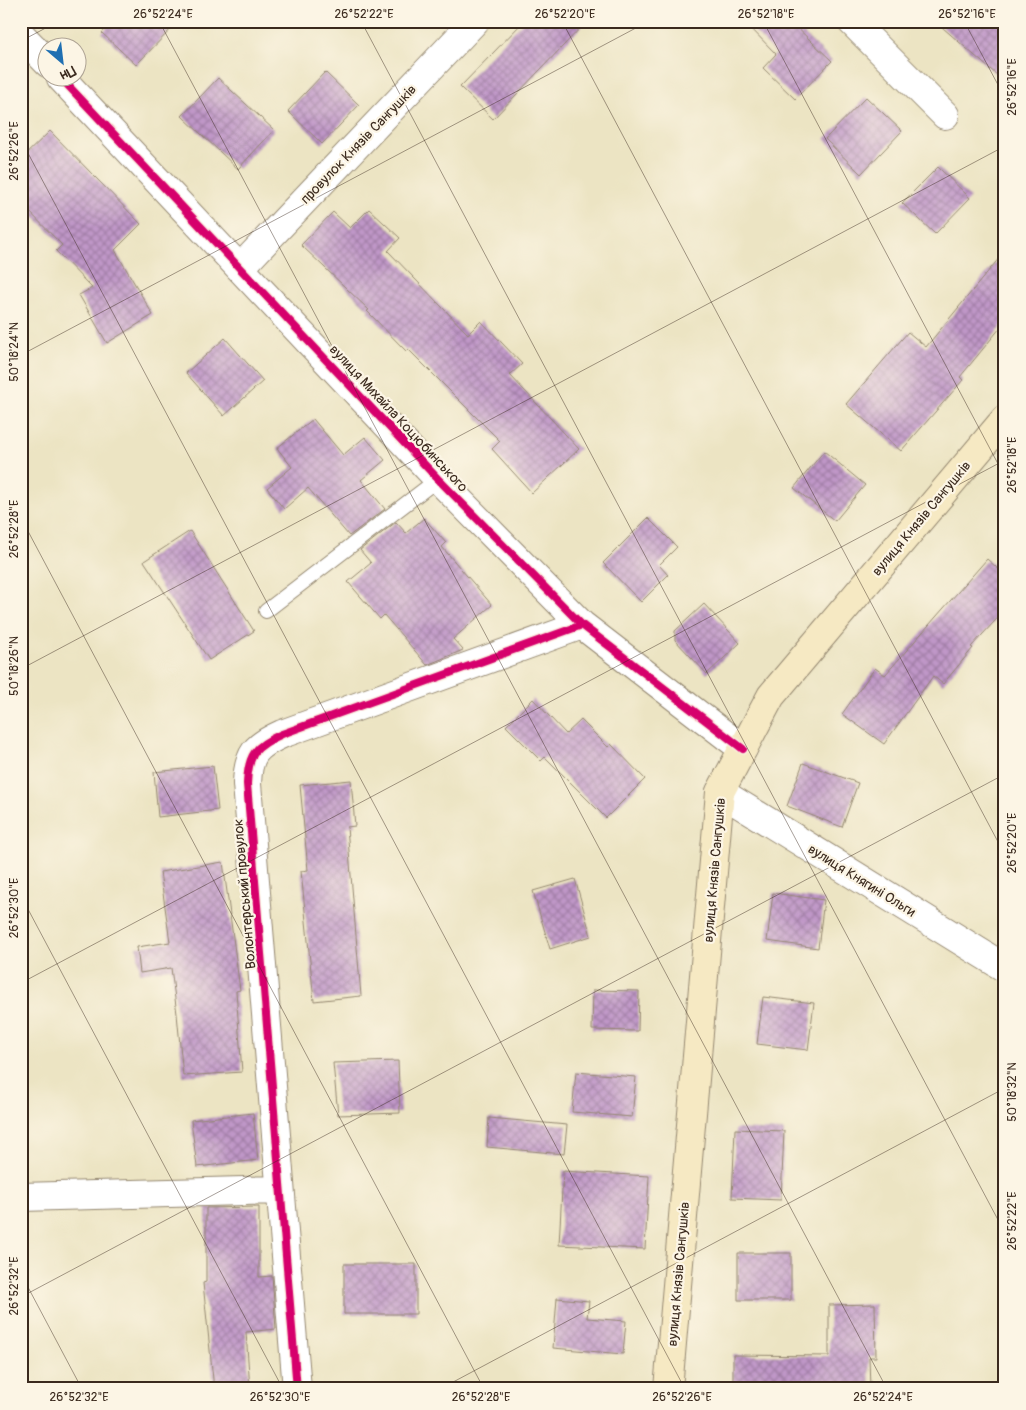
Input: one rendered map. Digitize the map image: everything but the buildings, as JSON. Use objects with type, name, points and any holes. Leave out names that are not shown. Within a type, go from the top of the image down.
[{"type":"main road","name":"вулиця Князів Сангушків","points":[[668,1389],[720,792],[771,696],[1005,419]]},
{"type":"street","name":"провулок Князів Сангушків","points":[[240,268],[475,21]]},
{"type":"street","points":[[851,21],[945,115]]},
{"type":"street","points":[[21,35],[38,53]]},
{"type":"street","name":"вулиця Михайла Коцюбинського","points":[[70,88],[438,478],[582,625],[743,749]]},
{"type":"street","name":"Волонтерський провулок","points":[[297,1389],[247,784],[248,764],[260,744],[282,734],[582,625]]},
{"type":"street","name":"вулиця Княгині Ольги","points":[[720,792],[1005,968]]},
{"type":"street","points":[[21,1197],[280,1190]]},
{"type":"lane","points":[[266,611],[438,478]]},
{"type":"cycle path","points":[[70,88],[438,479],[582,625],[743,749]]},
{"type":"cycle path","points":[[297,1389],[247,784],[251,758],[259,747],[282,734],[582,625]]}]
